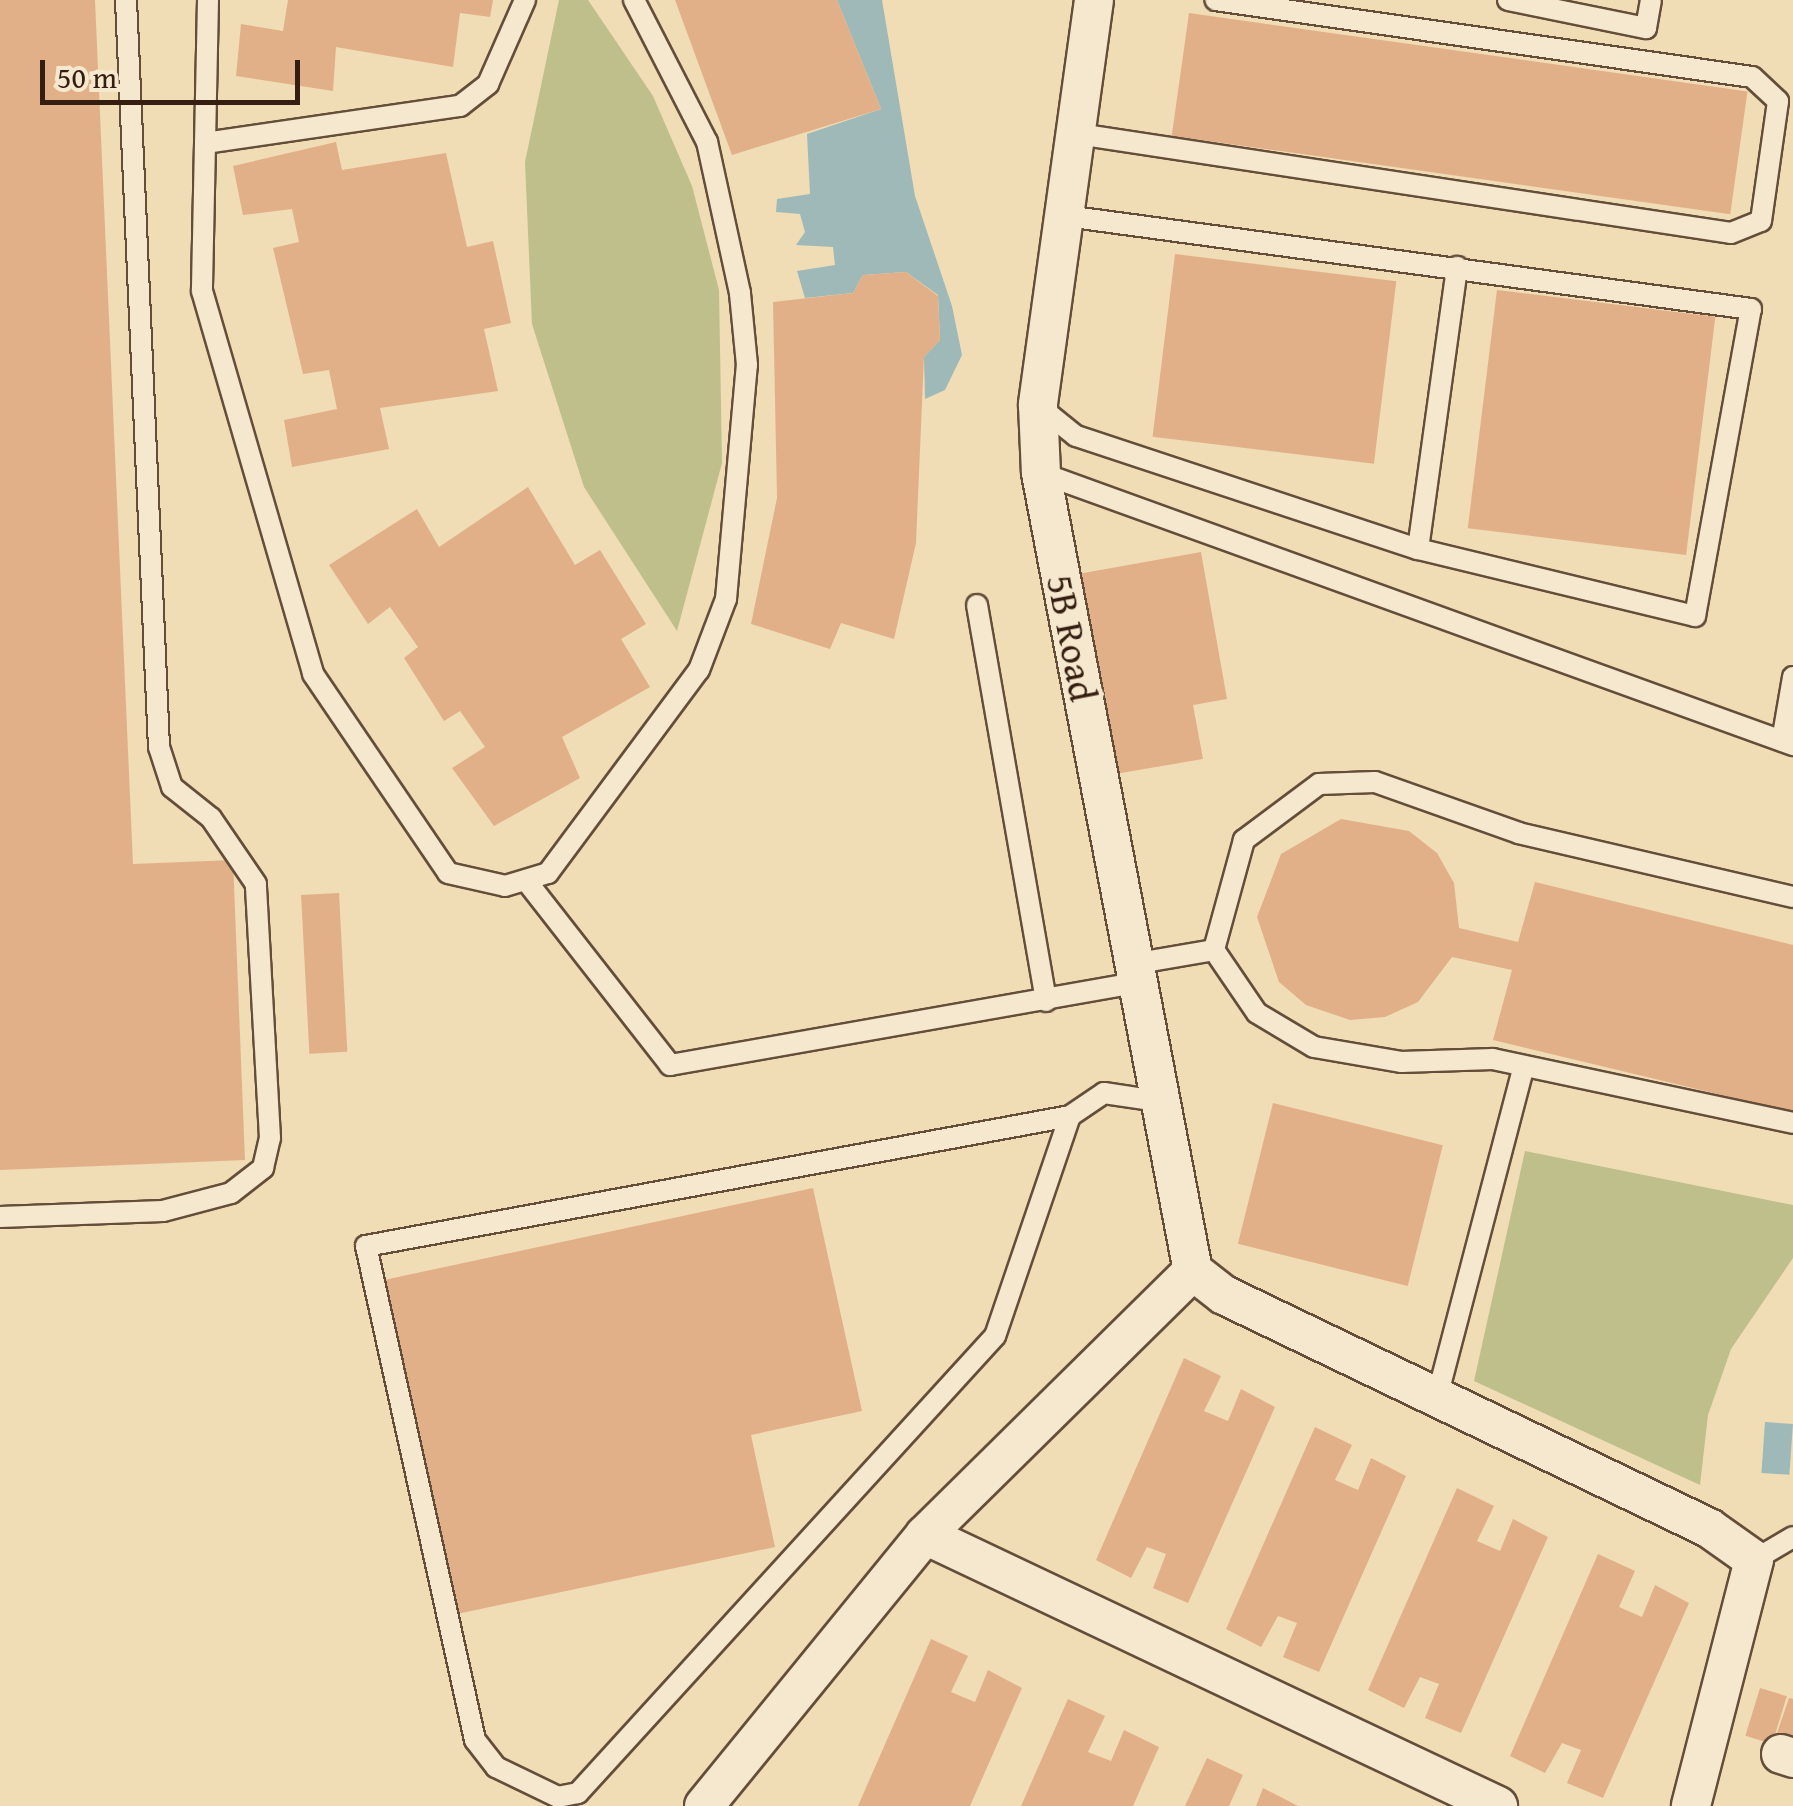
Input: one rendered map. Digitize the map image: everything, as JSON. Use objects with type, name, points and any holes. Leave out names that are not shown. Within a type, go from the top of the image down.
[{"type":"street","name":"5B Road","points":[[1094,0],[1038,405],[1041,473],[1192,1271]]},
{"type":"street","points":[[704,1806],[925,1536],[1192,1271],[1436,1397],[1709,1528],[1754,1560],[1691,1806]]},
{"type":"street","points":[[925,1536],[1498,1806]]},
{"type":"lane","points":[[0,1217],[164,1211],[231,1193],[263,1168],[270,1138],[256,884],[221,830],[172,787],[159,748],[126,0]]},
{"type":"lane","points":[[208,0],[202,291],[313,674],[448,873],[528,882],[548,873],[699,670],[726,599],[747,365],[740,293],[707,142],[634,0]]},
{"type":"lane","points":[[205,142],[460,106],[488,84],[525,0]]},
{"type":"lane","points":[[1078,134],[1731,233],[1761,222],[1778,101],[1752,77],[1216,0]]},
{"type":"lane","points":[[1508,0],[1646,28],[1651,0]]},
{"type":"lane","points":[[1038,405],[1076,436],[1418,549],[1695,616],[1751,308],[1066,216]]},
{"type":"lane","points":[[1418,549],[1458,267]]},
{"type":"lane","points":[[1041,473],[1788,743],[1793,677]]},
{"type":"lane","points":[[977,605],[1046,1002]]},
{"type":"lane","points":[[1793,897],[1519,833],[1375,782],[1319,784],[1244,840],[1214,950],[1257,1013],[1314,1048],[1361,1059],[1524,1066],[1793,1124]]},
{"type":"lane","points":[[528,882],[670,1065],[1046,1002],[1214,950]]},
{"type":"lane","points":[[1436,1397],[1524,1066]]},
{"type":"lane","points":[[1070,1116],[995,1336],[578,1793],[558,1798],[496,1767],[475,1740],[366,1246],[1070,1116],[1104,1093],[1158,1101]]},
{"type":"lane","points":[[1754,1560],[1793,1538]]},
{"type":"green space","points":[[559,0],[588,0],[653,96],[692,186],[719,290],[722,463],[677,631],[584,487],[532,324],[525,162]]},
{"type":"green space","points":[[1525,1151],[1793,1205],[1793,1258],[1731,1349],[1708,1415],[1700,1485],[1474,1381]]},
{"type":"water","points":[[837,0],[882,0],[915,196],[952,306],[962,355],[945,390],[925,399],[924,357],[940,340],[938,295],[906,272],[863,275],[853,293],[805,298],[797,271],[835,265],[833,247],[796,245],[805,232],[800,214],[776,212],[777,199],[810,194],[807,134],[881,109]]},
{"type":"water","points":[[1765,1422],[1793,1424],[1789,1475],[1761,1473]]},
{"type":"building","points":[[0,0],[95,0],[133,864],[233,860],[245,1160],[0,1170]]},
{"type":"building","points":[[288,0],[493,0],[490,17],[460,13],[453,67],[336,47],[333,91],[236,76],[241,24],[283,31]]},
{"type":"building","points":[[675,0],[837,0],[881,109],[732,155]]},
{"type":"building","points":[[1189,13],[1748,91],[1730,214],[1172,136]]},
{"type":"building","points":[[336,142],[342,170],[446,153],[467,247],[493,241],[511,323],[484,329],[498,391],[380,408],[389,449],[292,467],[284,420],[337,409],[329,370],[303,374],[273,248],[299,242],[292,209],[243,215],[233,166]]},
{"type":"building","points":[[1175,254],[1396,281],[1374,464],[1153,437]]},
{"type":"building","points":[[906,272],[938,296],[940,340],[924,357],[916,543],[894,639],[841,623],[830,649],[751,624],[777,498],[773,302],[853,293],[863,275]]},
{"type":"building","points":[[1497,290],[1715,317],[1686,555],[1468,528]]},
{"type":"building","points":[[528,487],[575,565],[600,550],[646,624],[621,639],[650,687],[562,737],[580,778],[494,826],[452,768],[485,747],[460,711],[444,721],[404,658],[418,647],[390,607],[368,624],[329,565],[417,509],[439,547]]},
{"type":"building","points":[[1201,552],[1227,699],[1193,705],[1203,759],[1115,774],[1078,574]]},
{"type":"building","points":[[1341,819],[1409,831],[1437,853],[1454,883],[1459,928],[1518,942],[1535,882],[1793,945],[1793,1112],[1493,1040],[1512,970],[1452,957],[1418,1002],[1385,1017],[1350,1020],[1306,1005],[1279,982],[1257,917],[1281,854]]},
{"type":"building","points":[[339,893],[347,1052],[309,1054],[301,895]]},
{"type":"building","points":[[1273,1103],[1443,1145],[1408,1286],[1238,1244]]},
{"type":"building","points":[[813,1188],[862,1411],[751,1435],[775,1547],[457,1614],[384,1280]]},
{"type":"building","points":[[1184,1358],[1221,1376],[1204,1411],[1228,1421],[1241,1389],[1275,1407],[1188,1603],[1153,1588],[1166,1554],[1147,1547],[1131,1578],[1096,1560]]},
{"type":"building","points":[[1315,1427],[1352,1445],[1335,1480],[1358,1490],[1371,1458],[1406,1476],[1319,1672],[1283,1657],[1297,1623],[1278,1616],[1261,1647],[1226,1629]]},
{"type":"building","points":[[1457,1488],[1494,1506],[1477,1541],[1500,1551],[1513,1519],[1548,1537],[1461,1733],[1425,1718],[1439,1684],[1420,1677],[1404,1708],[1368,1690]]},
{"type":"building","points":[[1598,1554],[1635,1571],[1619,1607],[1642,1617],[1655,1585],[1689,1603],[1603,1798],[1567,1783],[1581,1750],[1562,1743],[1545,1773],[1510,1756]]},
{"type":"building","points":[[931,1639],[968,1656],[951,1692],[975,1702],[988,1670],[1022,1688],[970,1806],[858,1806]]},
{"type":"building","points":[[1760,1688],[1787,1696],[1772,1744],[1745,1736]]},
{"type":"building","points":[[1789,1698],[1793,1699],[1793,1745],[1775,1739]]},
{"type":"building","points":[[1068,1699],[1105,1716],[1088,1752],[1111,1761],[1124,1730],[1159,1747],[1133,1806],[1021,1806]]},
{"type":"building","points":[[1207,1758],[1243,1775],[1229,1806],[1185,1806]]},
{"type":"building","points":[[1263,1788],[1298,1806],[1256,1806]]}]
